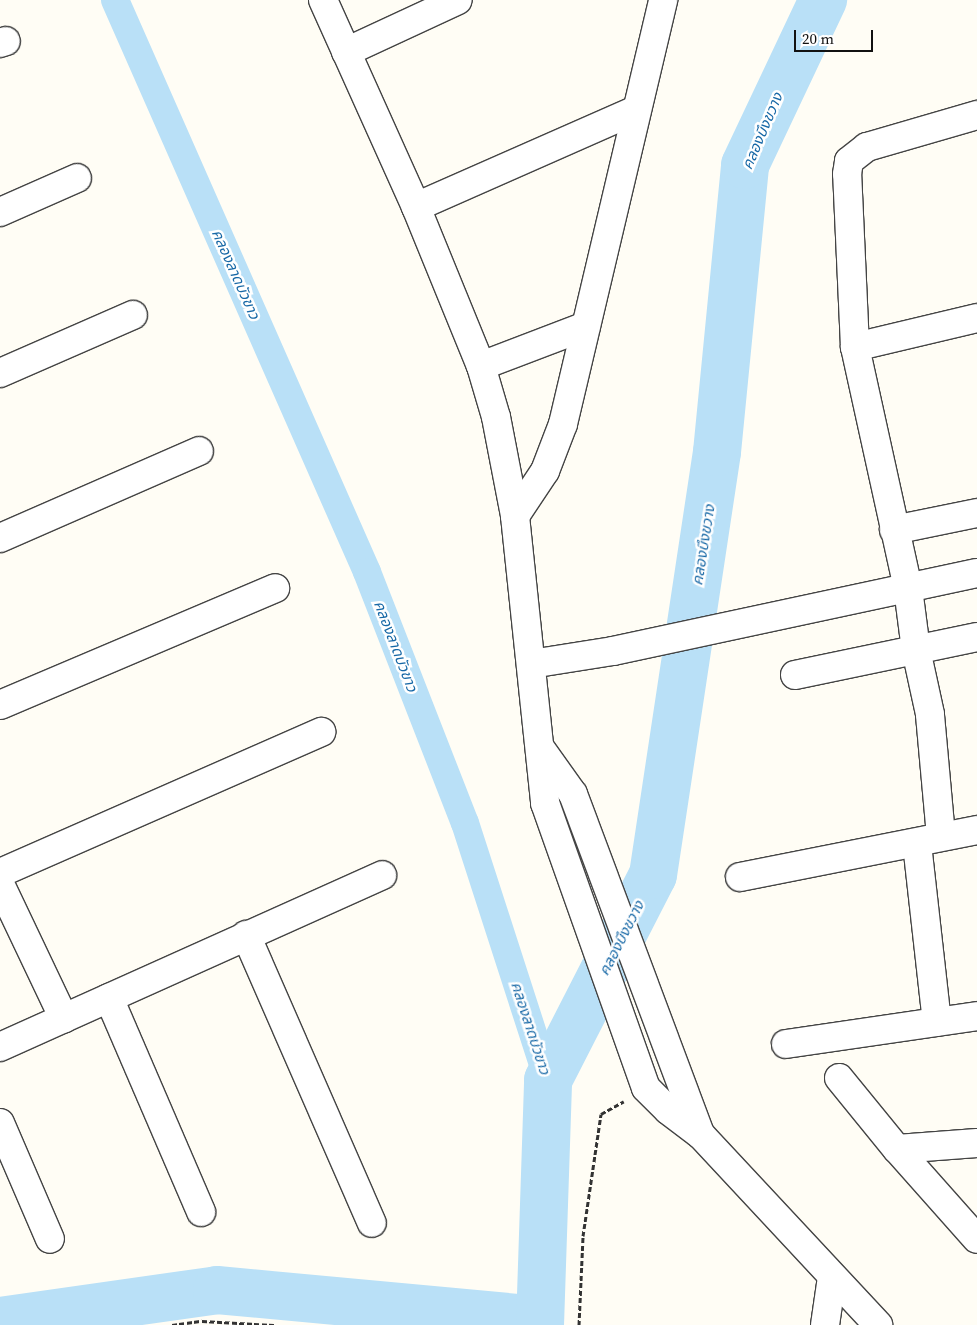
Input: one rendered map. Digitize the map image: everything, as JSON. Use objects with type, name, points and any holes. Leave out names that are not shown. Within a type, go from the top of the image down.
[{"type":"street","points":[[323,0],[416,207],[481,366],[496,417],[515,516],[541,749],[545,803],[646,1088],[668,1110],[701,1135],[832,1277],[866,1319]]},
{"type":"street","points":[[346,52],[458,0]]},
{"type":"street","points":[[515,516],[545,471],[562,424],[662,0]]},
{"type":"street","points":[[416,207],[636,110]]},
{"type":"street","points":[[936,1022],[929,840],[930,714],[916,650],[908,588],[855,347],[847,174],[849,161],[867,147],[977,115]]},
{"type":"street","points":[[0,212],[77,178]]},
{"type":"street","points":[[0,373],[133,314]]},
{"type":"street","points":[[855,347],[977,318]]},
{"type":"street","points":[[481,366],[586,326]]},
{"type":"street","points":[[0,538],[199,451]]},
{"type":"street","points":[[894,530],[977,513]]},
{"type":"street","points":[[531,664],[613,651],[836,606],[977,573]]},
{"type":"street","points":[[0,705],[275,588]]},
{"type":"street","points":[[795,676],[977,637]]},
{"type":"street","points":[[0,873],[321,732]]},
{"type":"street","points":[[541,749],[573,794],[677,1078],[701,1135]]},
{"type":"street","points":[[740,877],[977,830]]},
{"type":"street","points":[[0,1047],[382,875]]},
{"type":"street","points":[[0,884],[64,1019]]},
{"type":"street","points":[[246,935],[372,1223]]},
{"type":"street","points":[[109,998],[201,1212]]},
{"type":"street","points":[[786,1044],[977,1016]]},
{"type":"street","points":[[839,1078],[897,1149],[977,1239]]},
{"type":"street","points":[[0,1123],[50,1239]]},
{"type":"street","points":[[897,1149],[977,1143]]},
{"type":"street","points":[[825,1325],[832,1277]]},
{"type":"path","points":[[580,1325],[583,1236],[601,1114]]},
{"type":"path","points":[[172,1325],[202,1321],[274,1325]]},
{"type":"waterway","name":"คลองลาดบัวขาว","points":[[115,0],[367,572],[465,823],[548,1080]]},
{"type":"waterway","name":"คลองบึงขวาง","points":[[540,1325],[548,1080],[653,875],[717,452],[745,165],[823,0]]},
{"type":"waterway","points":[[0,1321],[217,1290],[539,1320]]}]
